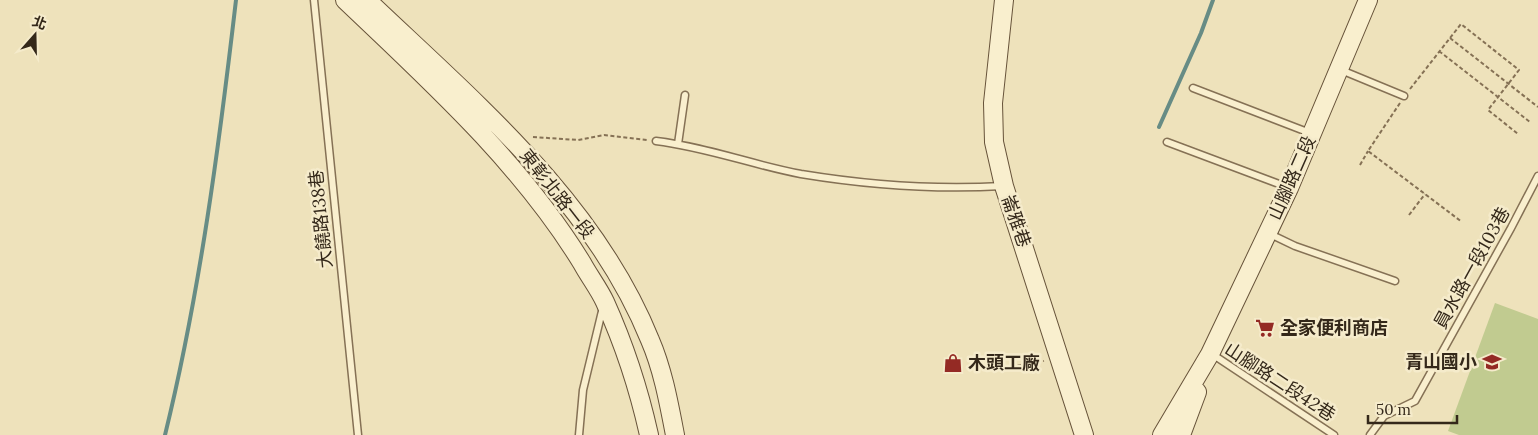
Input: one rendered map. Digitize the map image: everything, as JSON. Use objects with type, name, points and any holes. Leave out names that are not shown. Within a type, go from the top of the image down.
[{"type":"street","name":"東彰北路一段","points":[[344,0],[501,155],[559,227],[605,301],[634,380],[649,435]]},
{"type":"street","name":"東彰北路一段","points":[[367,0],[515,141],[570,207],[616,273],[651,341],[670,406],[675,435]]},
{"type":"street","name":"崙雅巷","points":[[1004,0],[993,104],[994,142],[1004,186],[1084,435]]},
{"type":"street","name":"山腳路二段","points":[[1162,435],[1210,354],[1289,188],[1368,0]]},
{"type":"street","name":"山腳路二段","points":[[1181,435],[1210,354]]},
{"type":"lane","name":"大饒路138巷","points":[[314,0],[358,435]]},
{"type":"lane","points":[[1340,69],[1404,96]]},
{"type":"lane","points":[[1193,88],[1311,134]]},
{"type":"lane","points":[[678,144],[684,95]]},
{"type":"lane","points":[[656,141],[678,144],[800,174],[860,182],[952,189],[1004,186]]},
{"type":"lane","points":[[1167,142],[1289,188]]},
{"type":"lane","name":"員水路一段103巷","points":[[1370,435],[1384,416],[1415,402],[1512,228],[1537,179]]},
{"type":"lane","points":[[1268,232],[1295,246],[1395,281]]},
{"type":"lane","points":[[579,435],[583,390],[605,301]]},
{"type":"lane","name":"山腳路二段42巷","points":[[1210,354],[1334,435]]},
{"type":"path","points":[[1360,165],[1404,96],[1461,24],[1519,70],[1488,110],[1518,134]]},
{"type":"path","points":[[1450,38],[1538,106]]},
{"type":"path","points":[[1440,51],[1530,122]]},
{"type":"path","points":[[532,137],[578,140],[604,135],[656,141]]},
{"type":"path","points":[[1368,151],[1462,222]]},
{"type":"path","points":[[1409,215],[1425,194]]},
{"type":"path","points":[[992,370],[1059,358]]},
{"type":"green space","name":"青山國小","points":[[1495,303],[1538,319],[1538,435],[1459,435],[1448,431]]},
{"type":"waterway","points":[[165,435],[188,327],[207,219],[236,0]]},
{"type":"waterway","points":[[1159,127],[1201,33],[1213,0]]},
{"type":"place","name":"全家便利商店","points":[[1265,328]]},
{"type":"place","name":"青山國小","points":[[1492,362]]},
{"type":"place","name":"木頭工廠","points":[[953,363]]}]
